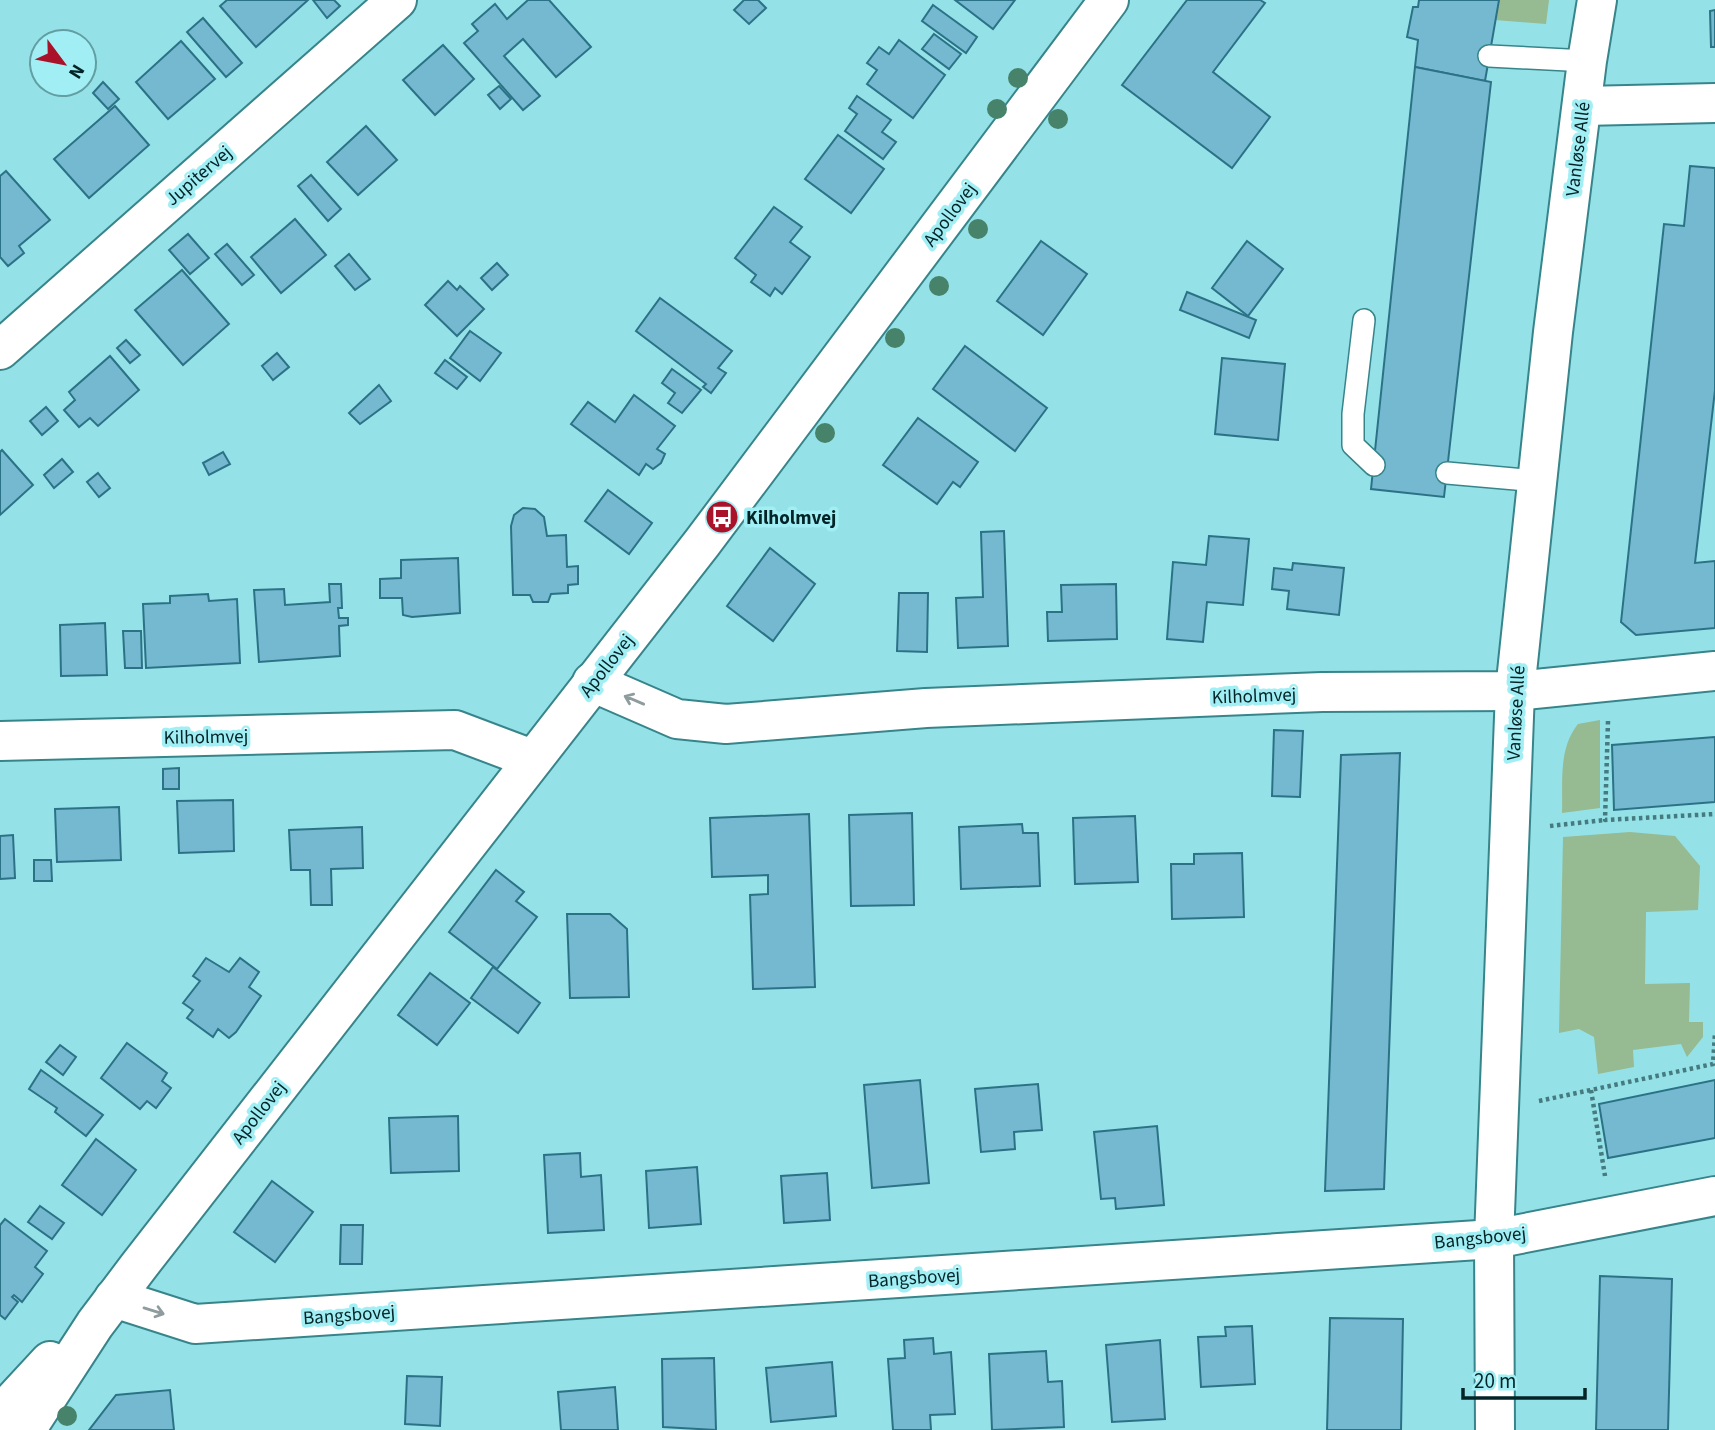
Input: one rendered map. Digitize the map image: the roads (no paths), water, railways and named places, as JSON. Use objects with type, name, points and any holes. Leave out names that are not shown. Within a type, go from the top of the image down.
[{"type":"street","name":"Jupitervej","points":[[0,350],[397,0]]},
{"type":"street","name":"Apollovej","points":[[26,1430],[104,1311],[702,544],[1109,0]]},
{"type":"street","name":"Vanløse Allé","points":[[1495,1430],[1493,1239],[1515,691],[1587,61],[1597,0]]},
{"type":"street","points":[[1583,106],[1715,103]]},
{"type":"street","name":"Kilholmvej","points":[[592,682],[677,719],[726,723],[926,708],[1308,692],[1515,691],[1715,671]]},
{"type":"street","name":"Kilholmvej","points":[[0,741],[455,730],[532,759]]},
{"type":"street","name":"Bangsbovej","points":[[104,1311],[195,1324],[1493,1239],[1715,1196]]},
{"type":"street","name":"Apollovej","points":[[0,1415],[46,1365],[104,1311]]},
{"type":"lane","points":[[1489,55],[1587,61]]},
{"type":"lane","points":[[1364,320],[1353,414],[1353,445],[1374,465]]},
{"type":"lane","points":[[1447,473],[1538,481]]},
{"type":"place","name":"Kilholmvej","points":[[722,517]]}]
